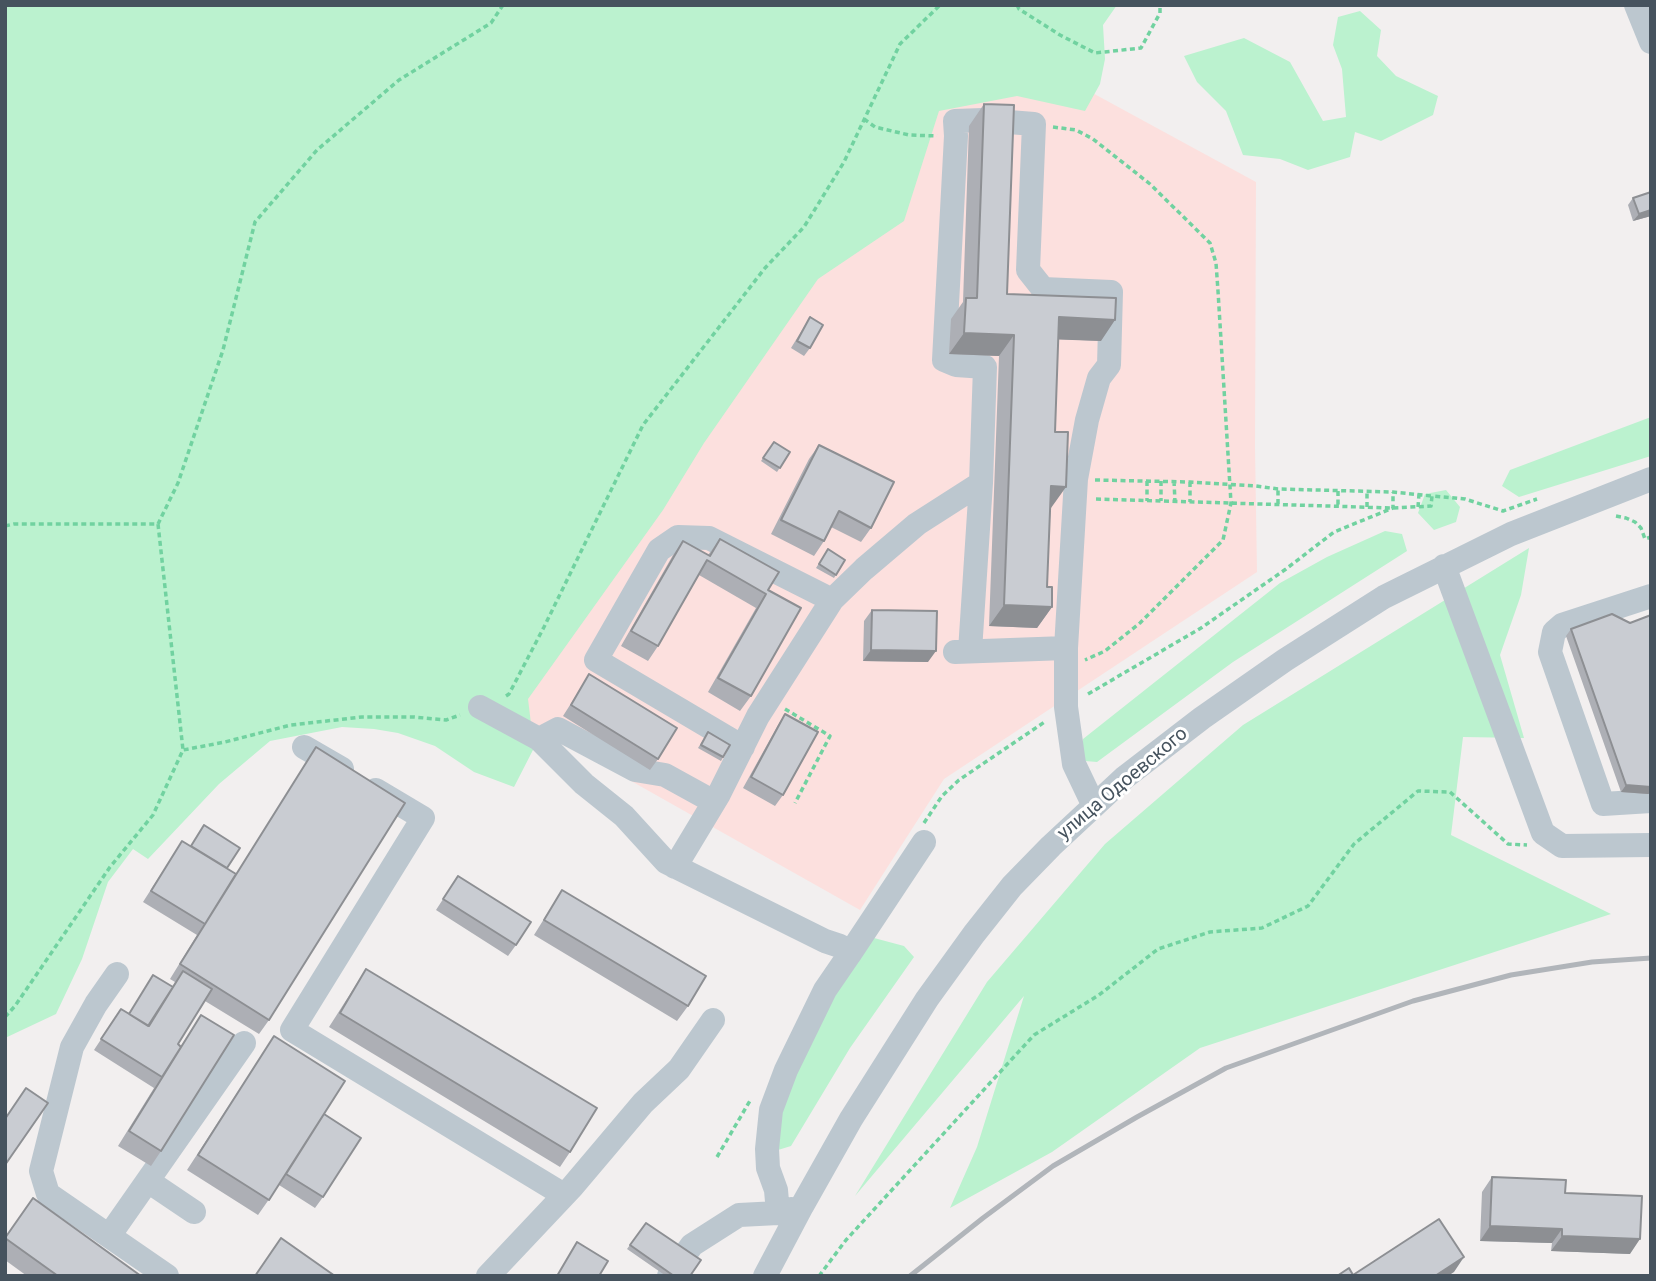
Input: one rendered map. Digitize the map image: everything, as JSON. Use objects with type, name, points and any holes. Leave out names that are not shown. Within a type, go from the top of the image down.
[{"type":"street","points":[[1642,7],[1651,43]]},
{"type":"street","points":[[1066,658],[962,652],[981,483],[985,367],[956,365],[944,360],[955,121],[1034,124],[1028,270],[1042,289],[1111,292],[1109,365],[1099,378],[1087,420],[1075,489],[1066,658],[1066,707],[1074,764],[1094,806]]},
{"type":"street","name":"улица Одоевского","points":[[765,1276],[851,1119],[927,999],[1012,886],[1124,779],[1202,718],[1285,660],[1384,597],[1511,534],[1651,479]]},
{"type":"street","points":[[675,867],[758,716],[832,600],[917,524],[981,483]]},
{"type":"street","points":[[743,747],[596,660],[659,550],[678,537],[709,538],[832,600]]},
{"type":"street","points":[[1444,566],[1543,833],[1562,846],[1651,845]]},
{"type":"street","points":[[1651,596],[1562,625],[1554,632],[1550,652],[1603,804],[1651,801]]},
{"type":"street","points":[[480,707],[539,739],[584,783],[624,816],[666,862],[840,946],[849,955]]},
{"type":"street","points":[[539,739],[558,729],[635,770],[664,775],[713,802]]},
{"type":"street","points":[[304,747],[423,818],[292,1030],[564,1195]]},
{"type":"street","points":[[778,1213],[776,1191],[768,1168],[767,1149],[771,1110],[786,1070],[825,990],[922,836]]},
{"type":"street","points":[[117,974],[96,1004],[72,1047],[41,1171],[48,1194],[167,1276]]},
{"type":"street","points":[[488,1276],[564,1195],[643,1103],[679,1069],[713,1020]]},
{"type":"street","points":[[109,1236],[244,1043]]},
{"type":"street","points":[[148,1181],[194,1212]]},
{"type":"street","points":[[669,1276],[692,1245],[739,1215],[778,1213],[802,1206]]},
{"type":"path","points":[[5,1017],[110,867],[153,815],[183,750],[158,524],[178,483],[223,350],[255,222],[317,150],[399,80],[491,23],[503,5]]},
{"type":"path","points":[[183,750],[291,725],[362,717],[446,720],[509,694],[643,425],[765,268],[804,227],[844,162],[900,44],[940,5]]},
{"type":"path","points":[[1017,5],[1059,35],[1095,54],[1141,48],[1160,13],[1160,5]]},
{"type":"path","points":[[864,119],[875,127],[909,135],[956,136]]},
{"type":"path","points":[[1034,124],[1076,130],[1093,139],[1150,184],[1210,243],[1216,263],[1219,292],[1231,503],[1223,540],[1140,623],[1105,651],[1066,658]]},
{"type":"path","points":[[1147,481],[1147,501]]},
{"type":"path","points":[[1075,489],[1147,481],[1174,481],[1279,489],[1393,492],[1465,499],[1503,511],[1540,498]]},
{"type":"path","points":[[1161,481],[1161,501]]},
{"type":"path","points":[[1174,481],[1175,502]]},
{"type":"path","points":[[1190,482],[1190,502]]},
{"type":"path","points":[[1075,489],[1147,501],[1367,508],[1431,506],[1432,496]]},
{"type":"path","points":[[1278,505],[1279,489]]},
{"type":"path","points":[[1338,491],[1338,507]]},
{"type":"path","points":[[1367,492],[1367,508]]},
{"type":"path","points":[[1393,492],[1393,508]]},
{"type":"path","points":[[1418,507],[1419,494]]},
{"type":"path","points":[[922,836],[942,796],[959,780],[1066,707],[1201,628],[1334,532],[1393,508]]},
{"type":"path","points":[[1616,516],[1635,522],[1641,528],[1645,539],[1651,537]]},
{"type":"path","points":[[5,526],[158,524]]},
{"type":"path","points":[[769,699],[830,736],[794,803]]},
{"type":"path","points":[[819,1276],[846,1240],[1034,1035],[1099,995],[1158,949],[1210,932],[1262,928],[1308,906],[1354,844],[1418,791],[1450,792],[1508,844],[1562,846]]},
{"type":"path","points":[[717,1157],[751,1098]]},
{"type":"shaded area","points":[[932,69],[1054,72],[1256,182],[1257,572],[944,779],[860,910],[514,715]]},
{"type":"green space","points":[[5,5],[1117,5],[1103,25],[1105,59],[1100,84],[1085,111],[1017,96],[939,111],[904,221],[818,279],[704,443],[663,510],[528,699],[534,748],[514,787],[474,772],[435,746],[398,733],[342,727],[270,741],[219,784],[148,859],[133,849],[108,882],[82,959],[56,1014],[5,1038]]},
{"type":"green space","points":[[1360,11],[1381,30],[1377,56],[1396,76],[1438,96],[1433,115],[1381,141],[1355,132],[1350,157],[1308,170],[1280,159],[1243,155],[1226,111],[1197,82],[1184,56],[1244,38],[1290,62],[1323,121],[1346,117],[1342,69],[1333,45],[1338,17]]},
{"type":"green space","points":[[1651,417],[1651,456],[1519,497],[1502,486],[1510,470]]},
{"type":"green space","points":[[1446,490],[1460,507],[1456,522],[1434,530],[1418,513],[1425,494]]},
{"type":"green space","points":[[1385,531],[1402,534],[1407,551],[1233,662],[1097,762],[1085,761],[1081,754],[1083,739],[1280,583],[1327,557]]},
{"type":"green space","points":[[1529,548],[1521,595],[1500,655],[1524,738],[1463,737],[1451,835],[1611,914],[1200,1048],[1052,1152],[950,1208],[977,1147],[1024,996],[855,1196],[987,982],[1105,844],[1243,725]]},
{"type":"green space","points":[[874,938],[904,946],[914,957],[850,1048],[791,1146],[778,1150],[773,1075]]},
{"type":"building","points":[[984,104],[1014,105],[1007,294],[1116,298],[1115,320],[1059,317],[1055,432],[1068,432],[1066,487],[1051,486],[1047,587],[1052,587],[1052,607],[1004,605],[1014,335],[964,333],[966,298],[977,298]]},
{"type":"building","points":[[1651,192],[1651,210],[1639,214],[1633,198]]},
{"type":"building","points":[[810,317],[823,325],[810,348],[797,341]]},
{"type":"building","points":[[774,442],[790,452],[780,468],[763,458]]},
{"type":"building","points":[[819,445],[894,482],[871,528],[839,511],[824,541],[781,520]]},
{"type":"building","points":[[720,539],[779,572],[768,590],[801,608],[751,696],[718,678],[766,594],[707,560],[658,646],[631,631],[683,541],[710,556]]},
{"type":"building","points":[[828,549],[845,560],[836,575],[819,564]]},
{"type":"building","points":[[872,610],[937,611],[936,651],[871,650]]},
{"type":"building","points":[[1612,614],[1630,623],[1651,615],[1651,787],[1626,785],[1571,629]]},
{"type":"building","points":[[589,674],[677,728],[658,759],[571,705]]},
{"type":"building","points":[[785,714],[818,732],[783,795],[751,777]]},
{"type":"building","points":[[708,732],[730,745],[723,757],[701,745]]},
{"type":"building","points":[[316,747],[405,803],[269,1020],[180,964]]},
{"type":"building","points":[[204,825],[240,848],[227,868],[191,846]]},
{"type":"building","points":[[182,841],[236,874],[205,924],[151,891]]},
{"type":"building","points":[[458,876],[531,922],[516,945],[443,899]]},
{"type":"building","points":[[562,890],[706,976],[688,1006],[544,920]]},
{"type":"building","points":[[366,969],[597,1108],[570,1152],[340,1013]]},
{"type":"building","points":[[183,971],[212,989],[178,1044],[181,1047],[162,1077],[101,1039],[121,1009],[149,1026]]},
{"type":"building","points":[[153,975],[173,987],[148,1026],[129,1014]]},
{"type":"building","points":[[201,1015],[234,1035],[161,1151],[129,1131]]},
{"type":"building","points":[[274,1036],[345,1081],[269,1200],[198,1155]]},
{"type":"building","points":[[26,1088],[48,1103],[5,1165],[5,1119]]},
{"type":"building","points":[[324,1114],[361,1138],[323,1197],[286,1174]]},
{"type":"building","points":[[1492,1177],[1566,1180],[1565,1193],[1642,1196],[1640,1239],[1562,1236],[1562,1229],[1490,1226]]},
{"type":"building","points":[[33,1198],[141,1276],[58,1276],[5,1238]]},
{"type":"building","points":[[1439,1219],[1464,1257],[1435,1276],[1337,1276],[1349,1268],[1353,1275]]},
{"type":"building","points":[[646,1223],[701,1260],[690,1276],[674,1276],[630,1245]]},
{"type":"building","points":[[281,1238],[335,1276],[255,1276]]},
{"type":"building","points":[[577,1242],[608,1261],[599,1276],[557,1276]]},
{"type":"railway","points":[[910,1276],[1053,1166],[1226,1068],[1413,1001],[1511,975],[1592,962],[1651,958]]}]
